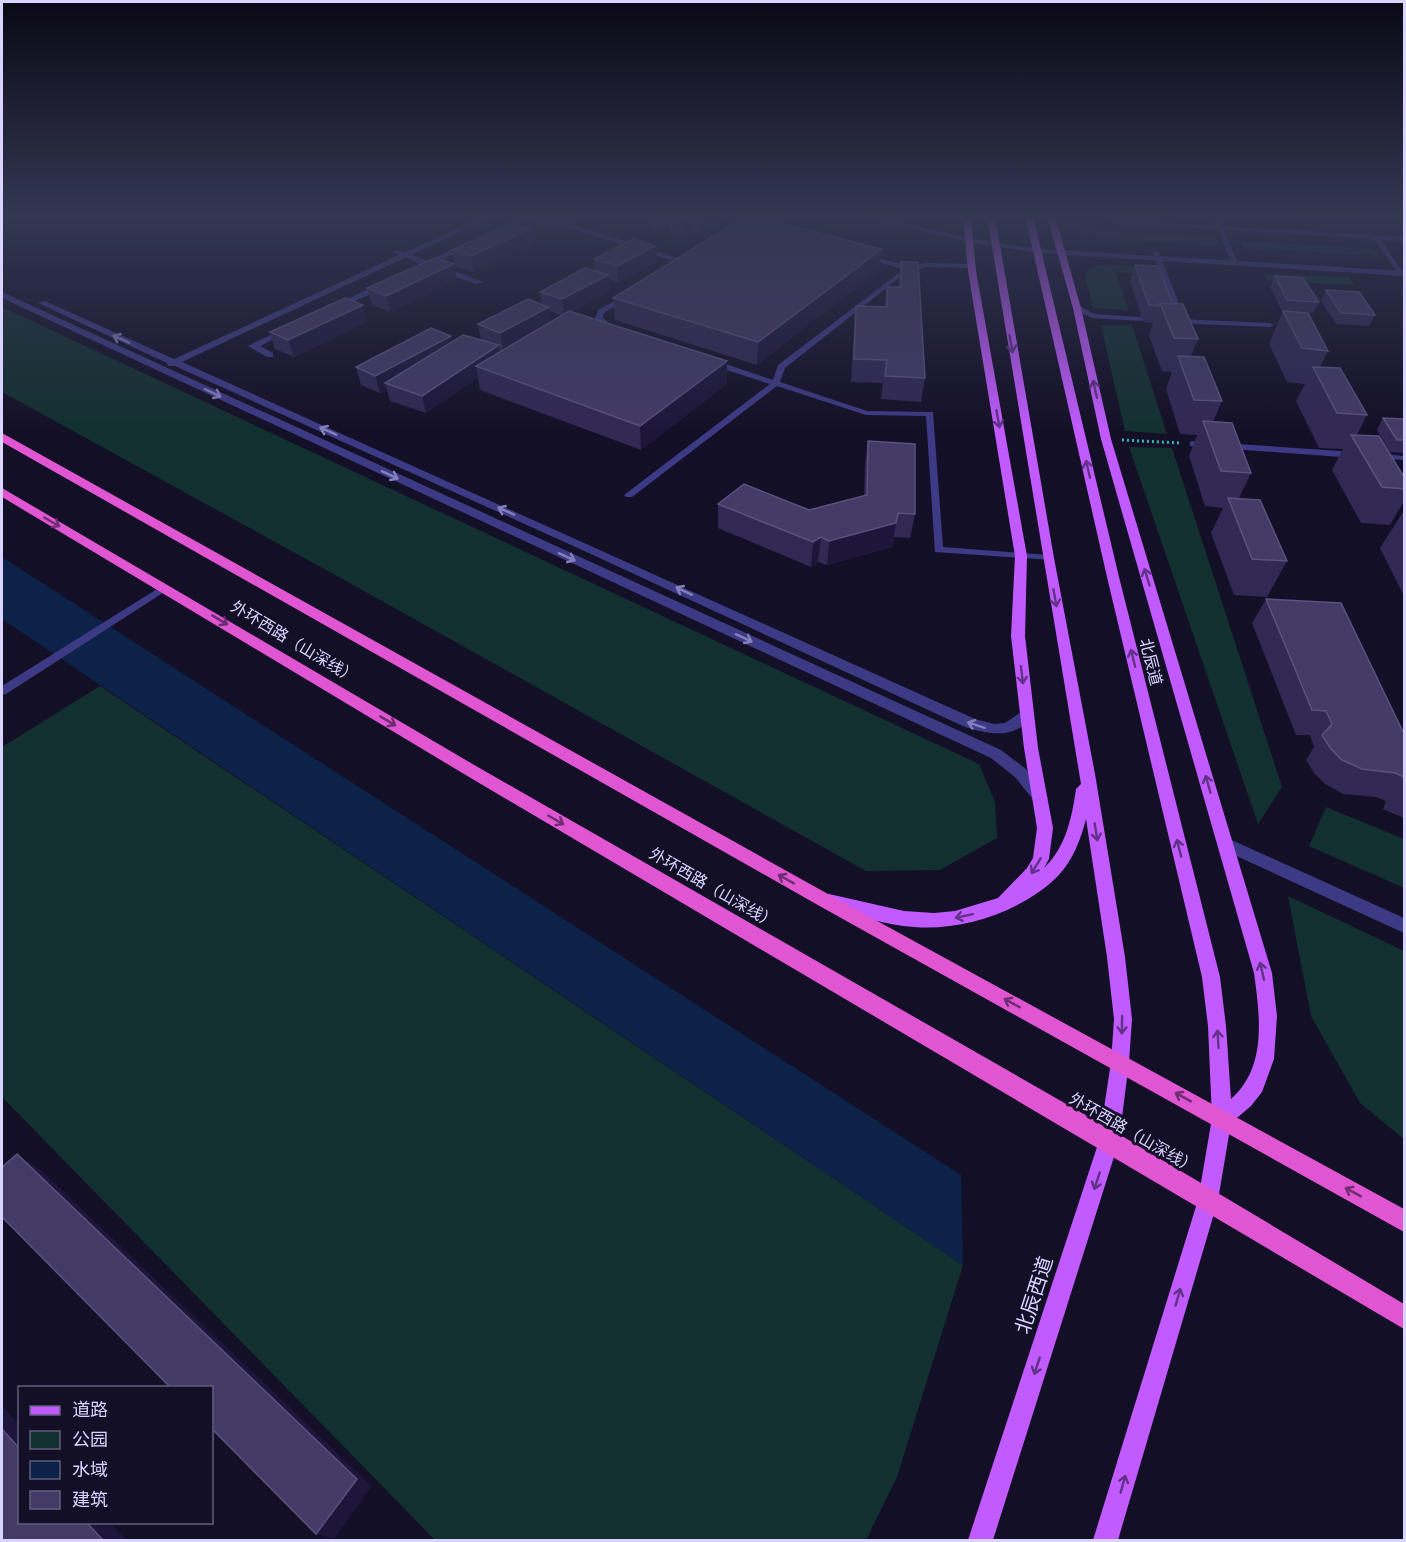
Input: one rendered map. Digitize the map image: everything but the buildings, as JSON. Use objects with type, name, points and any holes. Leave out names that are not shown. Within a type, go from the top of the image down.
[{"type":"highway","name":"外环西路（山深线）","points":[[2,437],[822,899],[1222,1118],[1404,1221]]},
{"type":"highway","name":"外环西路（山深线）","points":[[2,492],[470,770],[1109,1141],[1404,1317]]},
{"type":"main road","points":[[975,288],[1021,556],[1018,636],[1027,713],[1045,828],[1041,858],[1033,873],[1004,903]]},
{"type":"main road","points":[[1004,288],[1116,957],[1123,1019],[1120,1062]]},
{"type":"main road","name":"北辰道","points":[[1047,288],[1210,977],[1217,1026],[1222,1118]]},
{"type":"main road","points":[[1071,288],[1106,439],[1263,972],[1269,1012],[1264,1063],[1254,1087],[1222,1118],[1208,1200],[1106,1540]]},
{"type":"main road","points":[[822,899],[916,920],[959,918],[1004,903],[1032,887],[1051,872],[1064,855],[1081,809],[1087,774]]},
{"type":"main road","name":"北辰西道","points":[[981,1540],[1109,1141],[1120,1062]]},
{"type":"street","points":[[8,288],[162,363],[996,754],[1020,771],[1031,783],[1040,799]]},
{"type":"street","points":[[162,363],[326,288]]},
{"type":"street","points":[[325,312],[376,288]]},
{"type":"street","points":[[2,296],[584,546],[970,723],[989,728],[1009,729],[1027,713]]},
{"type":"street","points":[[270,355],[253,346],[304,322]]},
{"type":"street","points":[[1225,843],[1404,926]]},
{"type":"lane","points":[[629,495],[776,383],[781,367],[886,288]]},
{"type":"lane","points":[[1169,288],[1179,314],[1176,319],[1168,320],[1270,325]]},
{"type":"lane","points":[[621,333],[603,324],[599,318],[601,312],[639,289]]},
{"type":"lane","points":[[1077,308],[1092,316],[1141,319]]},
{"type":"lane","points":[[710,362],[866,413],[930,414],[938,550],[1048,558]]},
{"type":"lane","points":[[1193,444],[1404,458]]},
{"type":"lane","points":[[2,691],[165,587]]},
{"type":"path","points":[[1106,439],[1193,444]]},
{"type":"green space","points":[[1088,288],[1121,288],[1128,310],[1093,308]]},
{"type":"green space","points":[[2,307],[979,764],[995,802],[997,838],[940,870],[866,871],[2,392]]},
{"type":"green space","points":[[1101,325],[1132,325],[1167,434],[1125,431]]},
{"type":"green space","points":[[1129,447],[1172,448],[1282,787],[1258,824]]},
{"type":"green space","points":[[100,686],[963,1265],[897,1477],[866,1540],[435,1540],[2,1097],[2,747]]},
{"type":"green space","points":[[1326,807],[1404,839],[1404,888],[1309,846]]},
{"type":"green space","points":[[1288,896],[1404,951],[1404,1139],[1360,1103],[1311,1016]]},
{"type":"water","points":[[2,557],[961,1175],[963,1265],[2,619]]}]
